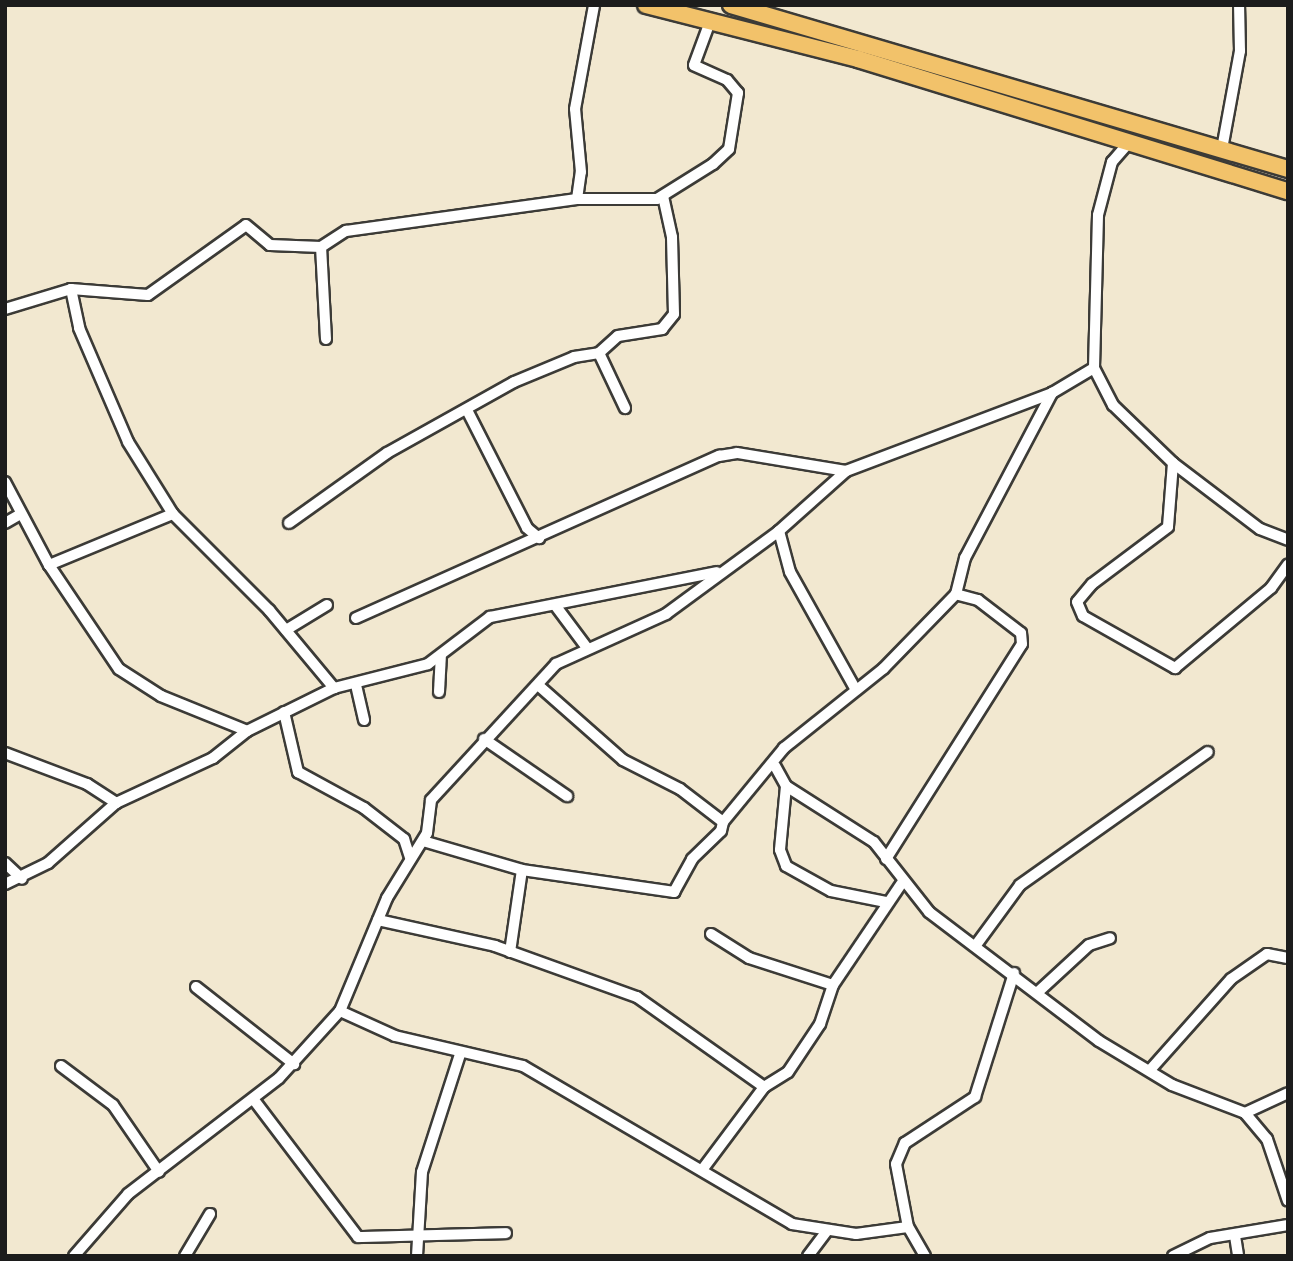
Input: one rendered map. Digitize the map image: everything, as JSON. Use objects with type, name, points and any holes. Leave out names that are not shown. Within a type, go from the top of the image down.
[{"type":"main road","points":[[646,5],[679,8],[1127,145],[1288,191]]},
{"type":"main road","points":[[731,5],[1288,169]]},
{"type":"street","points":[[577,199],[581,172],[575,109],[594,5]]},
{"type":"street","points":[[1222,149],[1240,51],[1239,5]]},
{"type":"street","points":[[5,309],[71,289],[148,295],[246,225],[270,245],[321,247],[346,231],[577,199],[663,196],[713,164],[733,136],[736,85],[694,65],[711,19]]},
{"type":"street","points":[[1127,145],[1112,162],[1098,215],[1094,368],[1113,405],[1173,463],[1260,529],[1288,540]]},
{"type":"street","points":[[289,523],[387,453],[514,382],[599,353],[618,335],[662,329],[674,314],[672,237],[663,196]]},
{"type":"street","points":[[321,247],[326,339]]},
{"type":"street","points":[[71,289],[79,328],[128,442],[173,514],[286,630],[334,688]]},
{"type":"street","points":[[599,353],[625,408]]},
{"type":"street","points":[[74,1256],[104,1217],[254,1100],[294,1064],[340,1011],[378,920],[410,857],[423,841],[431,800],[484,739],[556,664],[666,614],[720,571],[779,531],[846,471],[1052,393],[1094,368]]},
{"type":"street","points":[[423,841],[522,870],[674,892],[736,799],[775,766],[784,748],[856,690],[956,594],[965,558],[1052,393]]},
{"type":"street","points":[[467,410],[527,528],[539,538]]},
{"type":"street","points":[[356,618],[539,538],[623,494],[719,456],[737,453],[846,471]]},
{"type":"street","points":[[1173,463],[1168,527],[1092,584],[1077,602],[1083,616],[1175,668],[1272,588],[1288,565]]},
{"type":"street","points":[[5,482],[19,515],[49,565],[130,678],[247,731]]},
{"type":"street","points":[[49,565],[173,514]]},
{"type":"street","points":[[5,523],[19,515]]},
{"type":"street","points":[[525,544],[527,528]]},
{"type":"street","points":[[779,531],[790,572],[856,690]]},
{"type":"street","points":[[5,884],[22,879],[116,803],[214,758],[247,731],[334,688],[356,685],[441,655],[490,617],[720,571]]},
{"type":"street","points":[[886,859],[1022,644],[1021,633],[989,608],[956,594]]},
{"type":"street","points":[[286,630],[327,605]]},
{"type":"street","points":[[555,605],[587,648]]},
{"type":"street","points":[[439,692],[441,655]]},
{"type":"street","points":[[356,685],[364,720]]},
{"type":"street","points":[[538,685],[623,760],[680,789],[723,821]]},
{"type":"street","points":[[284,712],[298,772],[364,808],[404,839],[410,857]]},
{"type":"street","points":[[484,739],[567,796]]},
{"type":"street","points":[[976,945],[1020,885],[1209,752]]},
{"type":"street","points":[[5,753],[88,784],[116,803]]},
{"type":"street","points":[[775,766],[786,786],[860,830],[886,859],[901,884],[1099,1041],[1150,1070],[1245,1113],[1267,1139],[1288,1201]]},
{"type":"street","points":[[786,786],[780,850],[786,866],[831,891],[886,902]]},
{"type":"street","points":[[5,863],[22,879]]},
{"type":"street","points":[[510,952],[522,870]]},
{"type":"street","points":[[702,1170],[764,1087],[788,1072],[820,1024],[833,985],[886,902],[901,884]]},
{"type":"street","points":[[378,920],[510,952],[666,1012],[764,1087]]},
{"type":"street","points":[[711,934],[749,958],[833,985]]},
{"type":"street","points":[[1038,992],[1088,945],[1110,938]]},
{"type":"street","points":[[1150,1070],[1231,979],[1267,954],[1288,958]]},
{"type":"street","points":[[925,1256],[908,1227],[896,1185],[905,1143],[975,1097],[1014,973]]},
{"type":"street","points":[[196,987],[294,1064]]},
{"type":"street","points":[[340,1011],[460,1054],[523,1066],[702,1170],[716,1184],[792,1224],[827,1231],[883,1234],[908,1227]]},
{"type":"street","points":[[417,1256],[422,1172],[460,1054]]},
{"type":"street","points":[[61,1066],[113,1105],[159,1172]]},
{"type":"street","points":[[1245,1113],[1288,1093]]},
{"type":"street","points":[[254,1100],[355,1235],[506,1233]]},
{"type":"street","points":[[185,1256],[210,1214]]},
{"type":"street","points":[[1173,1256],[1210,1238],[1235,1236],[1288,1225]]},
{"type":"street","points":[[808,1256],[827,1231]]},
{"type":"street","points":[[1235,1236],[1238,1256]]}]
